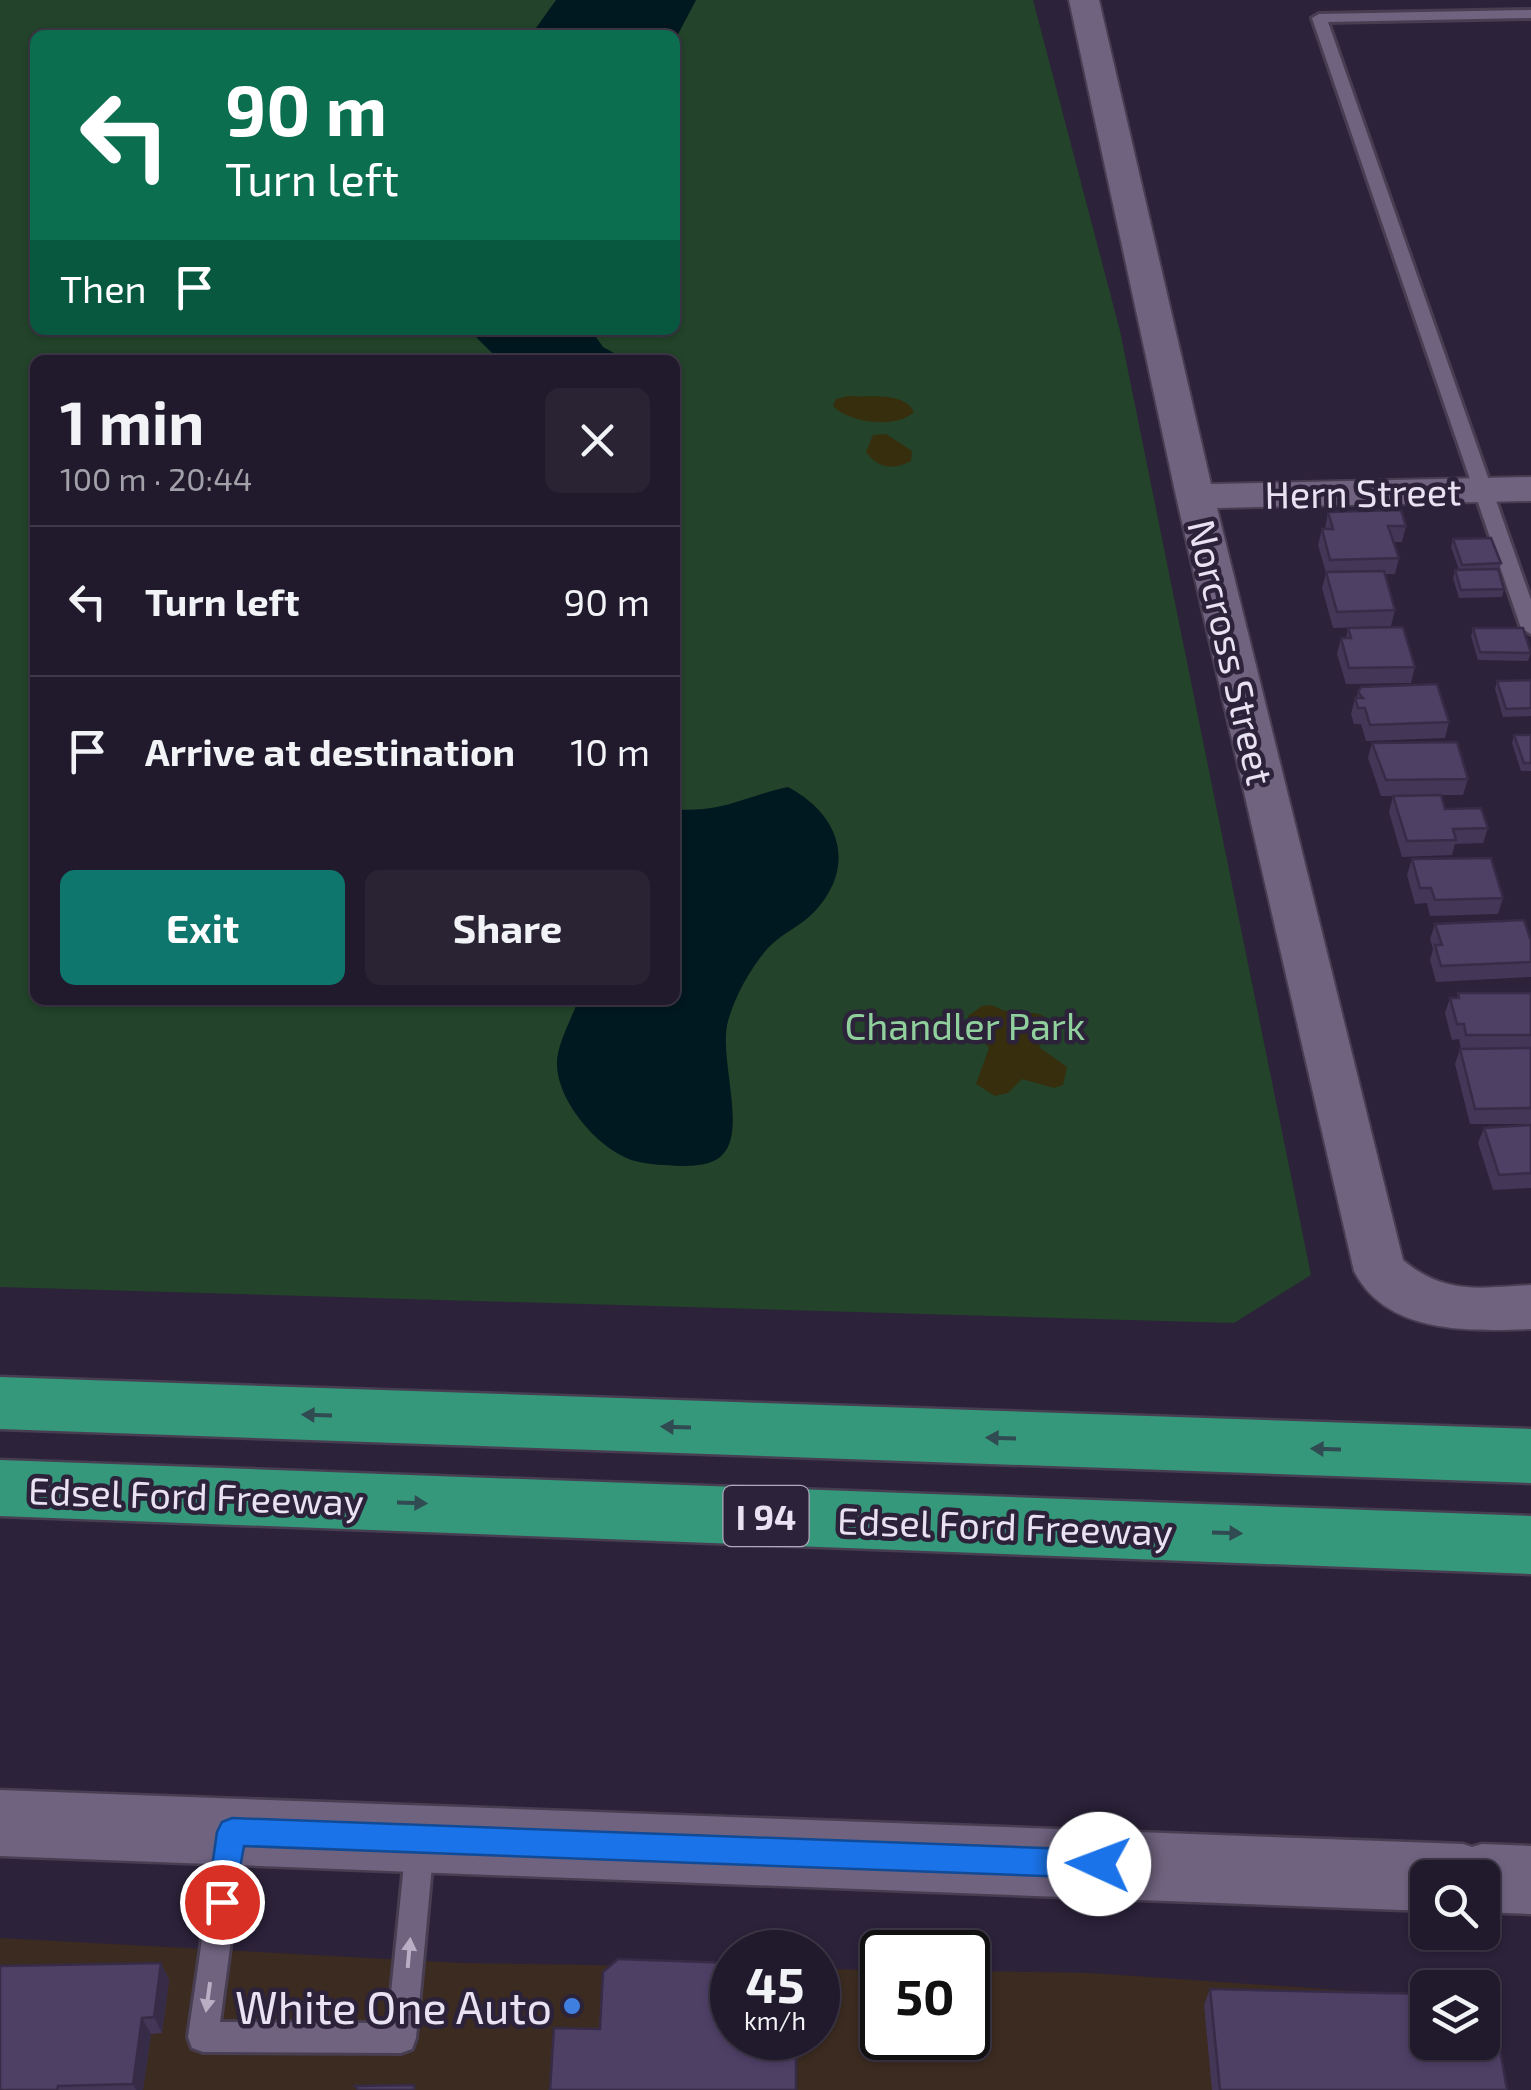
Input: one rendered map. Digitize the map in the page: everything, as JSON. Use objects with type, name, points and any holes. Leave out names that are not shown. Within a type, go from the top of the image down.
[{"type":"highway","name":"I 94","points":[[0,1403],[1531,1456]]},
{"type":"highway","name":"Edsel Ford Freeway","points":[[0,1488],[1531,1545]]},
{"type":"main road","points":[[0,1823],[1410,1876]]},
{"type":"main road","points":[[1500,1879],[1531,1880]]},
{"type":"street","name":"Norcross Street","points":[[1084,0],[1195,496],[1380,1271],[1402,1293],[1428,1306],[1448,1310],[1531,1307]]},
{"type":"street","name":"Hern Street","points":[[1195,496],[1531,489]]},
{"type":"lane","points":[[1531,14],[1318,18],[1531,628]]},
{"type":"lane","points":[[232,1832],[202,2037],[402,2038],[420,1839]]},
{"type":"shaded area","points":[[0,1938],[462,1963],[710,1967],[710,2060],[840,2060],[840,1969],[860,1970],[860,2060],[990,2060],[990,1971],[1091,1973],[1410,1995],[1410,2060],[1447,2060],[1479,2090],[0,2090]]},
{"type":"green space","name":"Chandler Park","points":[[0,0],[1033,0],[1120,331],[1311,1275],[1234,1323],[0,1287]]},
{"type":"sand","points":[[894,398],[914,412],[896,421],[861,420],[833,406],[836,399]]},
{"type":"sand","points":[[886,434],[912,451],[911,461],[887,466],[871,458],[866,452],[873,435]]},
{"type":"sand","points":[[982,1006],[1050,1020],[1052,1027],[1039,1047],[1067,1067],[1063,1085],[1054,1088],[1022,1079],[1008,1093],[995,1096],[976,1084],[989,1048],[970,1025],[968,1016]]},
{"type":"water","points":[[556,0],[696,0],[680,30],[535,30]]},
{"type":"water","points":[[474,335],[595,335],[603,347],[618,355],[494,355]]},
{"type":"water","points":[[788,787],[820,811],[830,826],[839,858],[836,875],[816,910],[762,956],[735,1002],[726,1036],[732,1128],[730,1143],[723,1154],[698,1165],[635,1161],[608,1147],[583,1124],[559,1080],[559,1049],[576,1005],[680,1005],[680,809],[719,807]]},
{"type":"building","points":[[1401,510],[1406,526],[1388,526],[1399,558],[1330,560],[1322,529],[1333,529],[1328,512]]},
{"type":"building","points":[[1491,538],[1501,563],[1462,565],[1453,539]]},
{"type":"building","points":[[1498,569],[1504,589],[1461,590],[1455,570]]},
{"type":"building","points":[[1384,571],[1395,610],[1337,612],[1326,572]]},
{"type":"building","points":[[1403,627],[1415,667],[1349,668],[1341,638],[1351,638],[1348,628]]},
{"type":"building","points":[[1473,628],[1523,628],[1531,653],[1480,652]]},
{"type":"building","points":[[1531,680],[1531,708],[1506,709],[1497,681]]},
{"type":"building","points":[[1437,684],[1449,722],[1370,725],[1365,708],[1358,708],[1355,698],[1363,698],[1358,692],[1361,687]]},
{"type":"building","points":[[1514,735],[1531,735],[1531,763],[1524,763]]},
{"type":"building","points":[[1457,742],[1468,779],[1386,780],[1372,743]]},
{"type":"building","points":[[1441,795],[1445,809],[1481,808],[1488,828],[1453,829],[1456,840],[1407,841],[1393,796]]},
{"type":"building","points":[[1491,858],[1503,898],[1435,900],[1431,888],[1420,888],[1412,859]]},
{"type":"building","points":[[1524,920],[1531,941],[1531,962],[1441,966],[1435,945],[1442,945],[1435,924]]},
{"type":"building","points":[[1458,993],[1531,993],[1531,1035],[1466,1035],[1464,1024],[1457,1024],[1450,998],[1459,998]]},
{"type":"building","points":[[1531,1048],[1531,1108],[1475,1109],[1460,1049]]},
{"type":"building","points":[[1531,1125],[1531,1173],[1499,1175],[1484,1128]]},
{"type":"building","points":[[618,1959],[710,1962],[710,2060],[796,2060],[796,2090],[550,2090],[554,2028],[600,2029],[603,1972]]},
{"type":"building","points":[[161,1963],[154,2017],[142,2018],[133,2084],[0,2090],[0,1966]]},
{"type":"building","points":[[1210,1989],[1410,1994],[1410,2060],[1500,2060],[1500,2050],[1507,2090],[1220,2090]]},
{"type":"building","points":[[414,2085],[414,2090],[358,2090],[355,2086]]},
{"type":"place","name":"White One Auto","points":[[572,2006]]},
{"type":"route","points":[[222,1902],[232,1832],[1099,1864]]}]
